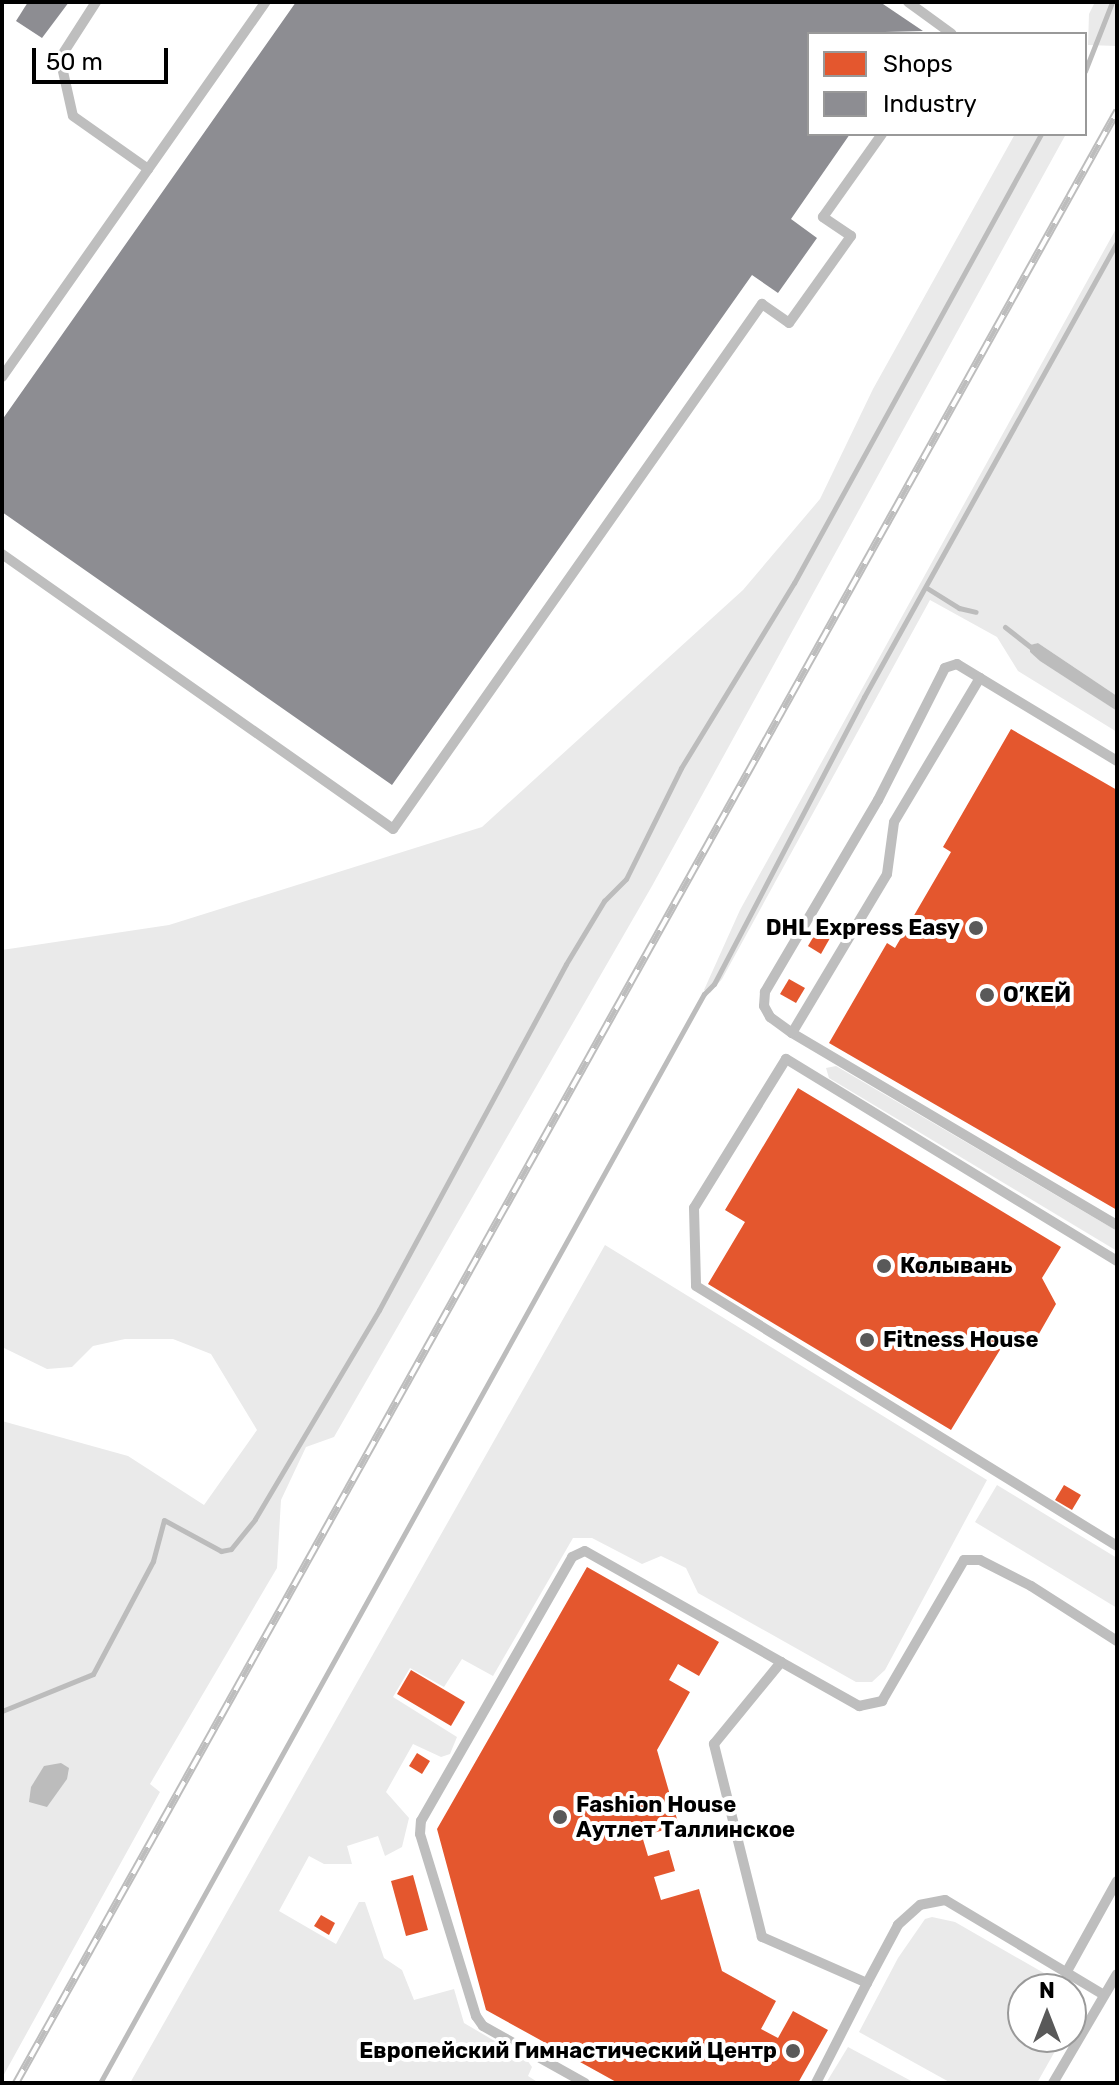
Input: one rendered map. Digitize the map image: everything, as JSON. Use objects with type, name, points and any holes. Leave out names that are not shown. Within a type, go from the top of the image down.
[{"type":"lane","points":[[96,2],[60,58],[73,116],[148,169]]},
{"type":"lane","points":[[2,377],[266,2]]},
{"type":"lane","points":[[908,2],[949,32]]},
{"type":"lane","points":[[2,554],[393,829],[762,304],[789,323],[851,236],[823,217],[881,136]]},
{"type":"lane","points":[[1117,761],[957,664],[939,676],[878,800],[765,992],[770,1017],[792,1033],[1117,1225]]},
{"type":"lane","points":[[792,1033],[887,874],[894,822],[980,678]]},
{"type":"lane","points":[[1117,1261],[786,1059],[694,1208],[696,1286],[1117,1546]]},
{"type":"lane","points":[[585,2083],[483,2026],[476,2016],[420,1834],[421,1821],[572,1557],[585,1551],[859,1706],[882,1701],[964,1560],[980,1560],[1031,1586],[1117,1641]]},
{"type":"lane","points":[[781,1662],[714,1744],[762,1937],[867,1983]]},
{"type":"lane","points":[[816,2083],[898,1925],[920,1905],[945,1900],[1066,1973],[1117,1881]]},
{"type":"lane","points":[[1053,2083],[1117,1974]]},
{"type":"lane","points":[[1087,1985],[1104,1995]]},
{"type":"shaded area","points":[[1095,2],[1117,2],[1117,46],[1088,45],[1089,14]]},
{"type":"shaded area","points":[[1014,136],[1065,136],[652,886],[334,1437],[306,1447],[281,1500],[277,1568],[150,1784],[160,1792],[2,2078],[2,1421],[128,1456],[204,1505],[257,1430],[211,1354],[173,1339],[125,1339],[93,1346],[72,1367],[47,1369],[2,1347],[2,950],[169,925],[482,827],[743,590],[820,499],[873,389]]},
{"type":"shaded area","points":[[1117,227],[1117,696],[1038,643],[1031,645],[1030,652],[1117,711],[1117,732],[1018,671],[997,637],[930,600],[722,979],[710,993],[704,990],[740,910]]},
{"type":"shaded area","points":[[1038,643],[1117,696],[1117,711],[1040,661],[1030,652],[1030,645]]},
{"type":"shaded area","points":[[836,1066],[1117,1231],[1117,1251],[829,1078],[826,1068]]},
{"type":"shaded area","points":[[605,1245],[987,1480],[885,1670],[872,1682],[856,1682],[698,1593],[686,1568],[661,1556],[642,1564],[592,1538],[573,1538],[493,1676],[462,1659],[444,1687],[410,1668],[393,1697],[457,1737],[450,1754],[441,1757],[413,1744],[386,1792],[409,1818],[402,1847],[385,1856],[378,1836],[347,1846],[352,1864],[324,1864],[309,1856],[279,1911],[336,1944],[359,1902],[365,1902],[384,1958],[402,1970],[414,2000],[454,1989],[464,2023],[527,2060],[532,2067],[528,2076],[539,2083],[130,2083]]},
{"type":"shaded area","points":[[997,1485],[1117,1558],[1117,1608],[975,1522]]},
{"type":"shaded area","points":[[61,1763],[69,1768],[67,1779],[47,1807],[29,1802],[31,1787],[44,1766]]},
{"type":"shaded area","points":[[932,1917],[955,1922],[1044,1973],[1007,1973],[1007,2053],[1054,2053],[1037,2083],[951,2083],[859,2032],[898,1958],[925,1919]]},
{"type":"shaded area","points":[[848,2047],[915,2083],[826,2083]]},
{"type":"building: Shops","name":"О’КЕЙ","points":[[1011,729],[1117,790],[1117,1210],[829,1043],[887,943],[895,948],[951,852],[943,847]]},
{"type":"building: Shops","points":[[821,924],[834,931],[821,954],[808,946]]},
{"type":"building: Shops","points":[[789,979],[805,988],[796,1003],[780,994]]},
{"type":"building: Shops","name":"Колывань","points":[[798,1088],[1061,1247],[1042,1278],[1056,1304],[1036,1339],[1006,1340],[951,1430],[708,1284],[745,1222],[725,1210]]},
{"type":"building: Shops","points":[[1064,1485],[1081,1495],[1072,1510],[1055,1500]]},
{"type":"building: Shops","name":"Fashion House Аутлет Таллинское","points":[[587,1567],[719,1642],[699,1676],[678,1664],[669,1680],[690,1692],[657,1750],[679,1826],[642,1836],[648,1856],[669,1850],[675,1871],[654,1877],[661,1900],[699,1889],[722,1971],[776,2001],[761,2029],[778,2038],[793,2011],[828,2030],[798,2083],[618,2083],[486,2010],[437,1829]]},
{"type":"building: Shops","points":[[411,1670],[465,1702],[451,1726],[397,1694]]},
{"type":"building: Shops","points":[[417,1753],[430,1761],[422,1774],[409,1766]]},
{"type":"building: Shops","points":[[413,1875],[428,1930],[406,1936],[391,1881]]},
{"type":"building: Shops","points":[[321,1915],[335,1923],[329,1935],[314,1926]]},
{"type":"building: Industry","points":[[28,2],[69,2],[42,38],[16,21]]},
{"type":"building: Industry","points":[[296,2],[880,2],[923,31],[807,32],[807,136],[849,136],[791,219],[817,238],[778,293],[752,275],[392,785],[2,512],[2,420]]},
{"type":"waterway","points":[[1087,66],[1112,2]]},
{"type":"waterway","points":[[2,1711],[93,1674],[153,1561],[164,1520],[221,1551],[231,1549],[255,1519],[379,1310],[566,964],[604,901],[626,879],[681,768],[794,583],[1040,136]]},
{"type":"waterway","points":[[100,2083],[704,994],[714,984],[864,697],[1117,242]]},
{"type":"waterway","points":[[927,588],[959,608],[976,612]]},
{"type":"waterway","points":[[1005,627],[1033,649]]},
{"type":"railway","points":[[16,2083],[1117,111]]},
{"type":"place","name":"DHL Express Easy","points":[[976,928]]},
{"type":"place","name":"О’КЕЙ","points":[[987,995]]},
{"type":"place","name":"Колывань","points":[[884,1266]]},
{"type":"place","name":"Fitness House","points":[[867,1340]]},
{"type":"place","name":"Fashion House Аутлет Таллинское","points":[[560,1817]]},
{"type":"place","name":"Европейский Гимнастический Центр","points":[[793,2051]]}]
